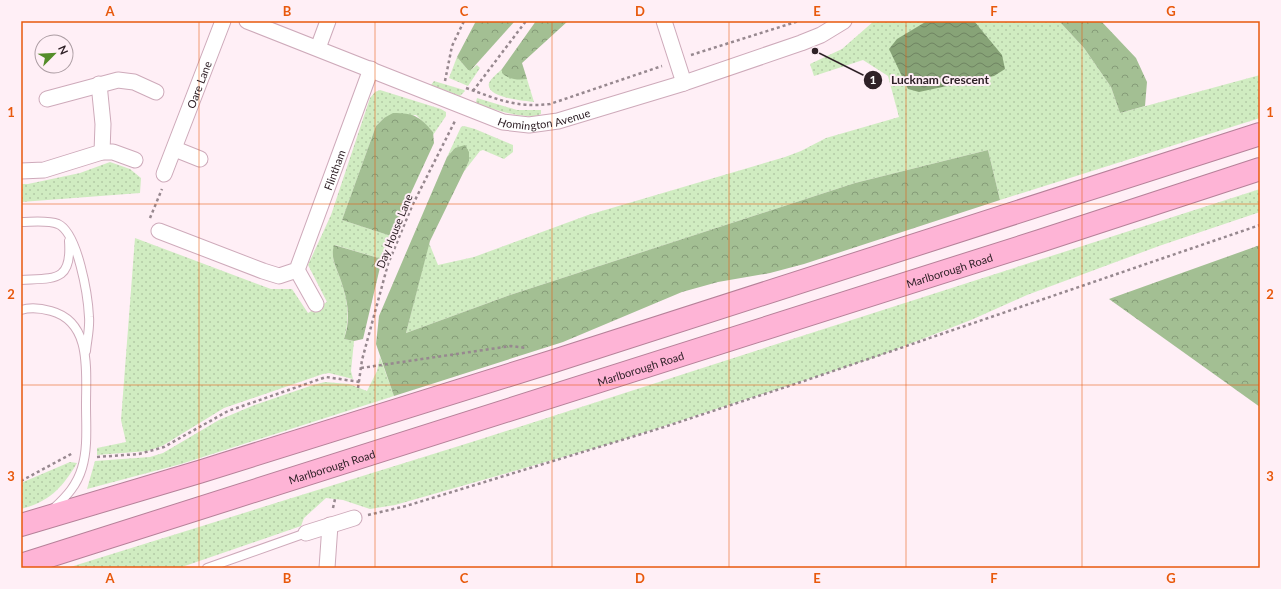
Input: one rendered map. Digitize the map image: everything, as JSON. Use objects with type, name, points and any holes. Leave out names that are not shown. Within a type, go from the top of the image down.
[{"type":"highway","points":[[31,523],[554,361],[1260,134]]},
{"type":"highway","name":"Marlborough Road","points":[[21,565],[1033,243],[1260,169]]},
{"type":"street","name":"Oare Lane","points":[[164,174],[175,149],[223,21]]},
{"type":"street","name":"Homington Avenue","points":[[247,21],[511,124],[538,124],[558,121],[684,83],[801,43],[821,35],[844,21]]},
{"type":"street","points":[[318,48],[328,21]]},
{"type":"street","points":[[664,21],[684,83]]},
{"type":"street","name":"Flintham","points":[[297,270],[370,69]]},
{"type":"street","points":[[47,99],[98,84],[118,80],[127,80],[156,92]]},
{"type":"street","points":[[98,84],[103,124],[102,152]]},
{"type":"street","points":[[175,149],[200,159]]},
{"type":"street","points":[[21,172],[44,170],[102,152],[113,152],[134,160]]},
{"type":"street","points":[[159,231],[279,276],[297,270],[316,304]]},
{"type":"street","points":[[306,532],[354,518]]},
{"type":"street","points":[[327,568],[330,525]]},
{"type":"lane","points":[[21,222],[57,224],[68,235],[72,242],[80,266],[89,320],[86,357],[86,439],[84,458],[76,482],[67,496],[31,523]]},
{"type":"lane","points":[[21,280],[57,277],[65,272],[69,260],[68,235]]},
{"type":"lane","points":[[21,310],[37,307],[60,314],[67,318],[80,335],[86,357]]},
{"type":"lane","points":[[207,568],[306,532]]},
{"type":"path","points":[[445,81],[452,46],[464,21]]},
{"type":"path","name":"Day House Lane","points":[[358,388],[361,368],[378,299],[398,235],[463,106],[526,21]]},
{"type":"path","points":[[474,91],[513,104],[536,106],[550,104],[677,60],[799,21]]},
{"type":"path","points":[[354,518],[406,506],[661,428],[918,343],[1260,225]]},
{"type":"path","points":[[361,368],[511,346],[532,348],[554,361]]},
{"type":"path","points":[[21,481],[72,453],[84,458],[139,454],[164,448],[228,411],[326,377],[360,382]]},
{"type":"shaded area","points":[[874,21],[1059,21],[1084,48],[1111,87],[1120,113],[1260,75],[1260,118],[1000,200],[988,150],[855,183],[510,295],[406,333],[429,243],[438,265],[474,257],[588,215],[785,157],[801,151],[826,138],[899,117],[888,76],[863,60],[814,76],[810,64],[842,49]]},
{"type":"shaded area","points":[[457,57],[468,70],[471,70],[477,65],[480,68],[468,86],[449,78]]},
{"type":"shaded area","points":[[502,69],[502,73],[527,79],[534,102],[507,98],[493,92],[489,88],[489,83],[493,77]]},
{"type":"shaded area","points":[[434,81],[465,91],[460,96],[431,85]]},
{"type":"shaded area","points":[[380,90],[441,109],[446,112],[446,116],[433,135],[433,132],[416,115],[384,118],[376,126],[342,220],[391,236],[382,259],[335,245],[333,250],[334,263],[347,302],[348,317],[344,339],[354,341],[351,371],[353,379],[329,373],[323,374],[224,408],[162,446],[148,451],[97,455],[97,448],[126,442],[121,420],[135,238],[271,289],[292,289],[308,313],[327,302],[308,265],[331,215],[370,98],[375,92]]},
{"type":"shaded area","points":[[477,98],[517,110],[541,110],[541,114],[527,116],[510,114],[478,104],[476,102]]},
{"type":"shaded area","points":[[464,126],[513,145],[513,152],[504,159],[483,150],[480,151],[462,174],[469,161],[455,148],[447,157],[461,127]]},
{"type":"shaded area","points":[[110,162],[130,169],[141,178],[140,193],[21,202],[21,184],[28,184],[80,173]]},
{"type":"shaded area","points":[[1260,189],[1260,212],[1159,246],[1027,295],[971,320],[876,357],[612,443],[395,505],[370,509],[343,500],[326,498],[304,518],[301,526],[179,568],[67,568],[475,441]]},
{"type":"shaded area","points":[[380,357],[394,396],[181,464],[87,489],[95,461],[150,457],[163,453],[219,420],[252,406],[325,382],[349,384],[367,391],[377,371]]},
{"type":"shaded area","points":[[70,462],[77,463],[61,486],[47,498],[21,509],[21,483]]},
{"type":"green space","points":[[476,21],[515,21],[471,70],[468,70],[457,57]]},
{"type":"green space","points":[[536,21],[568,21],[522,63],[527,79],[508,77],[502,73],[502,69]]},
{"type":"green space","points":[[1059,21],[1101,21],[1136,58],[1147,82],[1145,106],[1120,113],[1111,87],[1084,48]]},
{"type":"green space","points":[[393,113],[416,116],[433,132],[434,143],[391,236],[342,220],[376,126],[384,118]]},
{"type":"green space","points":[[465,145],[469,152],[469,161],[430,241],[406,333],[510,295],[855,183],[988,150],[1000,200],[804,264],[770,273],[718,282],[682,292],[563,342],[394,396],[376,344],[379,316],[447,157],[455,148]]},
{"type":"green space","points":[[334,245],[382,259],[363,339],[354,341],[344,339],[348,310],[343,288],[333,259]]},
{"type":"green space","points":[[1260,245],[1260,407],[1109,299]]},
{"type":"water","points":[[927,21],[974,21],[1002,55],[1005,69],[994,76],[919,92],[908,89],[889,49],[897,39]]},
{"type":"place","name":"Lucknam Crescent","points":[[815,51]]}]
